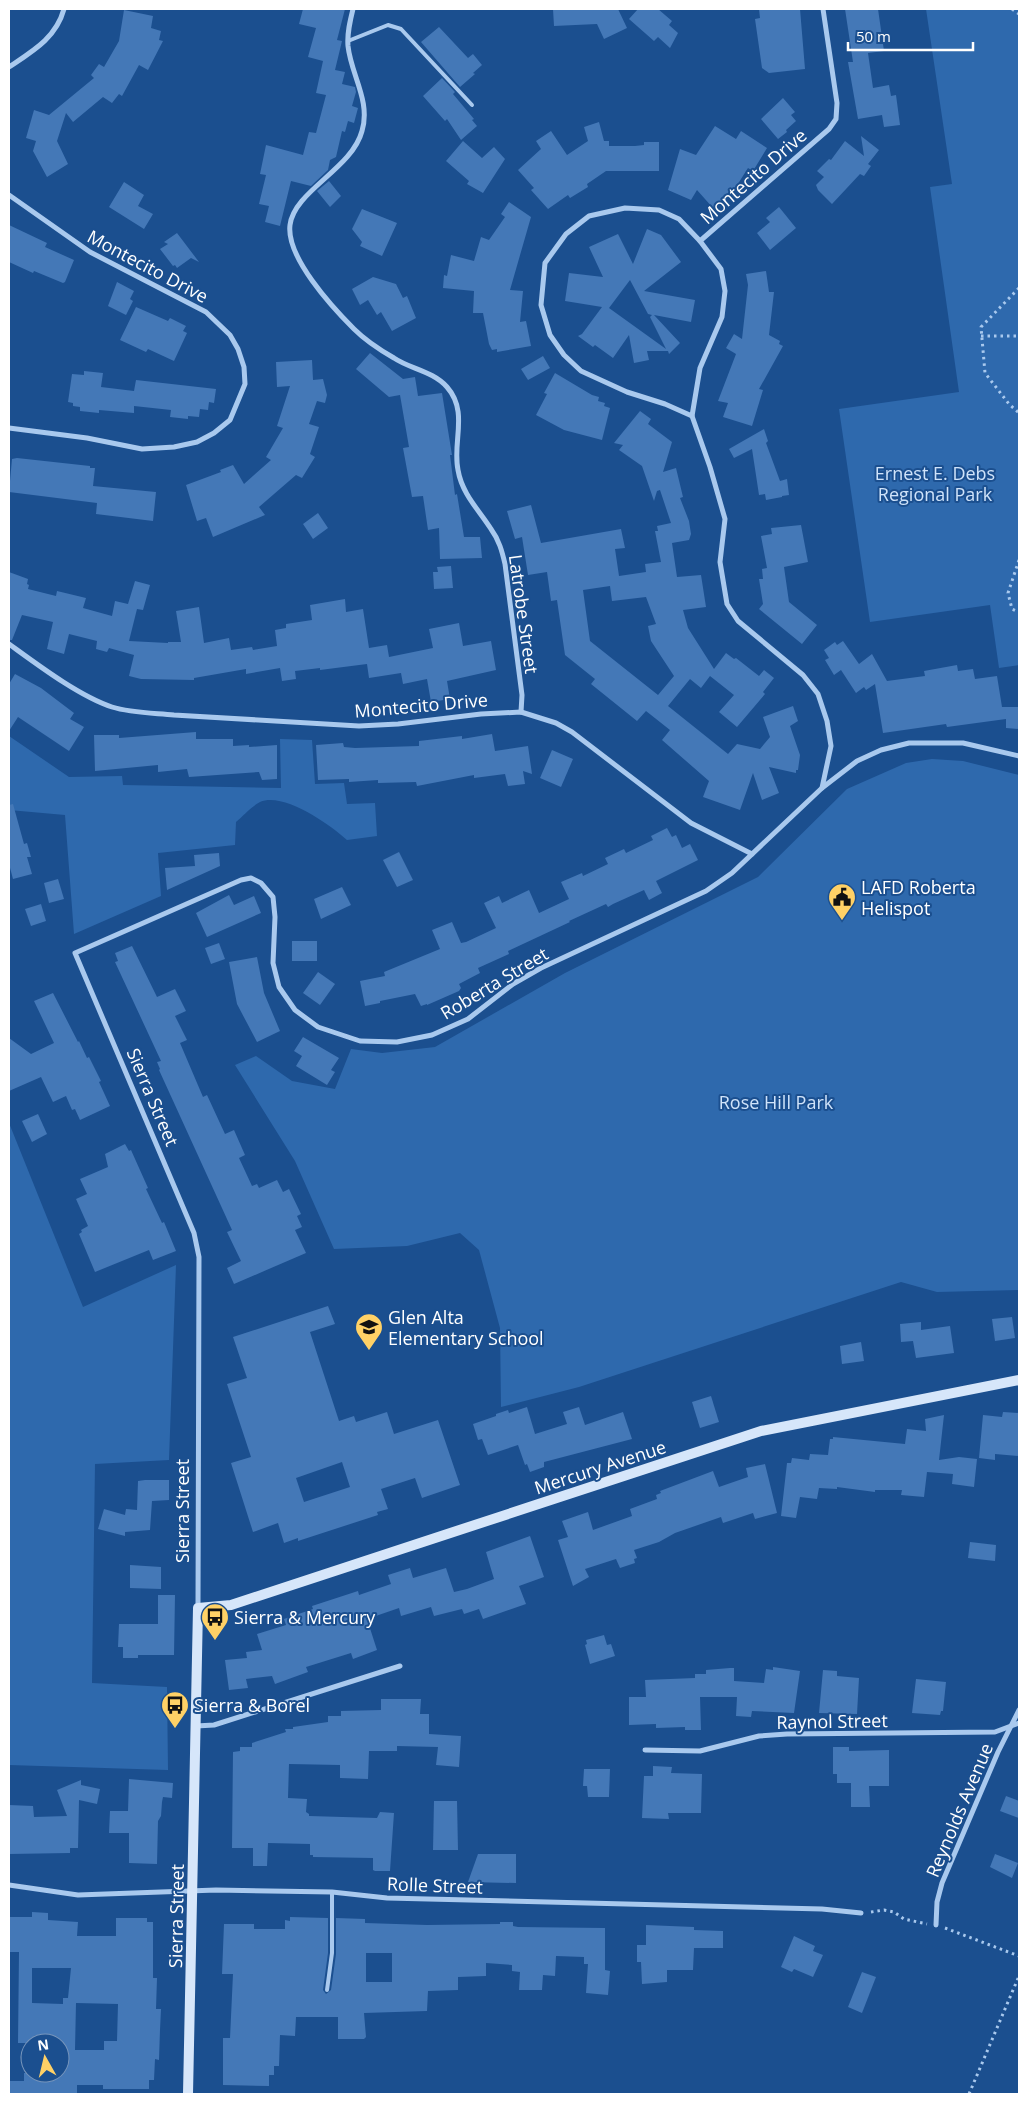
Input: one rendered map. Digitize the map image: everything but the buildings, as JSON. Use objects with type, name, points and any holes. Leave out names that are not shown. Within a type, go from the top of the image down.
[{"type":"street","points":[[9,67],[51,36],[60,22],[64,9]]},
{"type":"street","name":"Latrobe Street","points":[[353,9],[348,25],[348,41],[353,70],[363,97],[365,113],[362,131],[344,162],[306,197],[295,212],[290,224],[290,242],[297,257],[314,283],[355,330],[395,359],[430,374],[446,387],[458,408],[460,423],[457,447],[458,470],[464,488],[501,547],[505,564],[522,695],[521,712]]},
{"type":"street","name":"Montecito Drive","points":[[822,788],[831,746],[827,721],[818,694],[803,674],[738,621],[727,604],[720,562],[725,519],[692,416],[700,368],[722,317],[724,291],[721,269],[700,241],[829,129],[836,119],[837,103],[823,9]]},
{"type":"street","name":"Montecito Drive","points":[[9,195],[90,252],[206,312],[230,335],[244,367],[245,384],[230,420],[214,433],[197,442],[174,447],[142,449],[86,438],[9,428]]},
{"type":"street","points":[[692,416],[665,404],[627,392],[580,371],[564,355],[550,335],[541,305],[545,263],[566,234],[590,216],[625,208],[659,210],[679,219],[700,241]]},
{"type":"street","name":"Montecito Drive","points":[[9,644],[96,700],[114,707],[174,715],[359,726],[521,712],[556,723],[572,732],[691,823],[752,854]]},
{"type":"street","name":"Roberta Street","points":[[75,953],[241,880],[251,878],[261,883],[273,897],[275,916],[273,963],[279,987],[294,1010],[318,1027],[360,1042],[397,1042],[432,1035],[468,1019],[513,984],[541,968],[706,890],[732,873],[822,788],[857,761],[881,750],[909,744],[963,743],[1019,756]]},
{"type":"street","name":"Sierra Street","points":[[75,953],[194,1233],[199,1257],[198,1608],[188,2094]]},
{"type":"street","name":"Mercury Avenue","points":[[198,1608],[231,1605],[761,1431],[1019,1380]]},
{"type":"street","points":[[196,1726],[214,1725],[400,1666]]},
{"type":"street","name":"Reynolds Avenue","points":[[936,1925],[942,1882],[1019,1710]]},
{"type":"street","name":"Raynol Street","points":[[645,1750],[700,1751],[760,1736],[996,1732],[1019,1723]]},
{"type":"street","name":"Rolle Street","points":[[9,1886],[78,1895],[193,1892],[332,1892],[387,1898],[822,1909],[861,1914]]},
{"type":"lane","points":[[348,41],[388,25],[401,29],[472,105]]},
{"type":"lane","points":[[327,1990],[332,1953],[332,1892]]},
{"type":"path","points":[[1012,9],[1019,14]]},
{"type":"path","points":[[1019,288],[980,327],[985,373],[1008,404],[1019,412]]},
{"type":"path","points":[[981,336],[1019,336]]},
{"type":"path","points":[[1019,560],[1008,593],[1012,609],[1019,612]]},
{"type":"path","points":[[861,1914],[884,1910],[894,1912],[904,1919],[920,1924],[936,1925],[1019,1956]]},
{"type":"path","points":[[968,2094],[1019,1976]]},
{"type":"green space","name":"Ernest E. Debs Regional Park","points":[[926,9],[1019,9],[1019,665],[999,668],[990,605],[870,622],[839,409],[959,392],[930,187],[952,184]]},
{"type":"green space","points":[[9,736],[69,777],[122,776],[123,785],[281,788],[280,739],[312,740],[315,784],[344,783],[347,804],[375,803],[377,836],[347,840],[318,818],[293,805],[270,800],[260,802],[236,822],[235,845],[158,853],[161,896],[74,934],[65,815],[9,810]]},
{"type":"green space","name":"Rose Hill Park","points":[[932,759],[963,761],[1019,775],[1019,1290],[937,1292],[901,1282],[579,1387],[501,1407],[500,1328],[479,1250],[460,1233],[407,1246],[334,1249],[295,1161],[235,1065],[256,1056],[292,1081],[335,1089],[351,1049],[382,1053],[435,1047],[565,973],[758,877],[847,789],[906,763]]},
{"type":"green space","points":[[9,1123],[83,1307],[176,1265],[169,1460],[95,1464],[92,1683],[167,1687],[168,1770],[9,1765]]},
{"type":"place","name":"LAFD Roberta Helispot","points":[[842,921]]},
{"type":"place","name":"Glen Alta Elementary School","points":[[369,1351]]},
{"type":"place","name":"Sierra & Mercury","points":[[215,1641]]},
{"type":"place","name":"Sierra & Borel","points":[[175,1729]]}]
